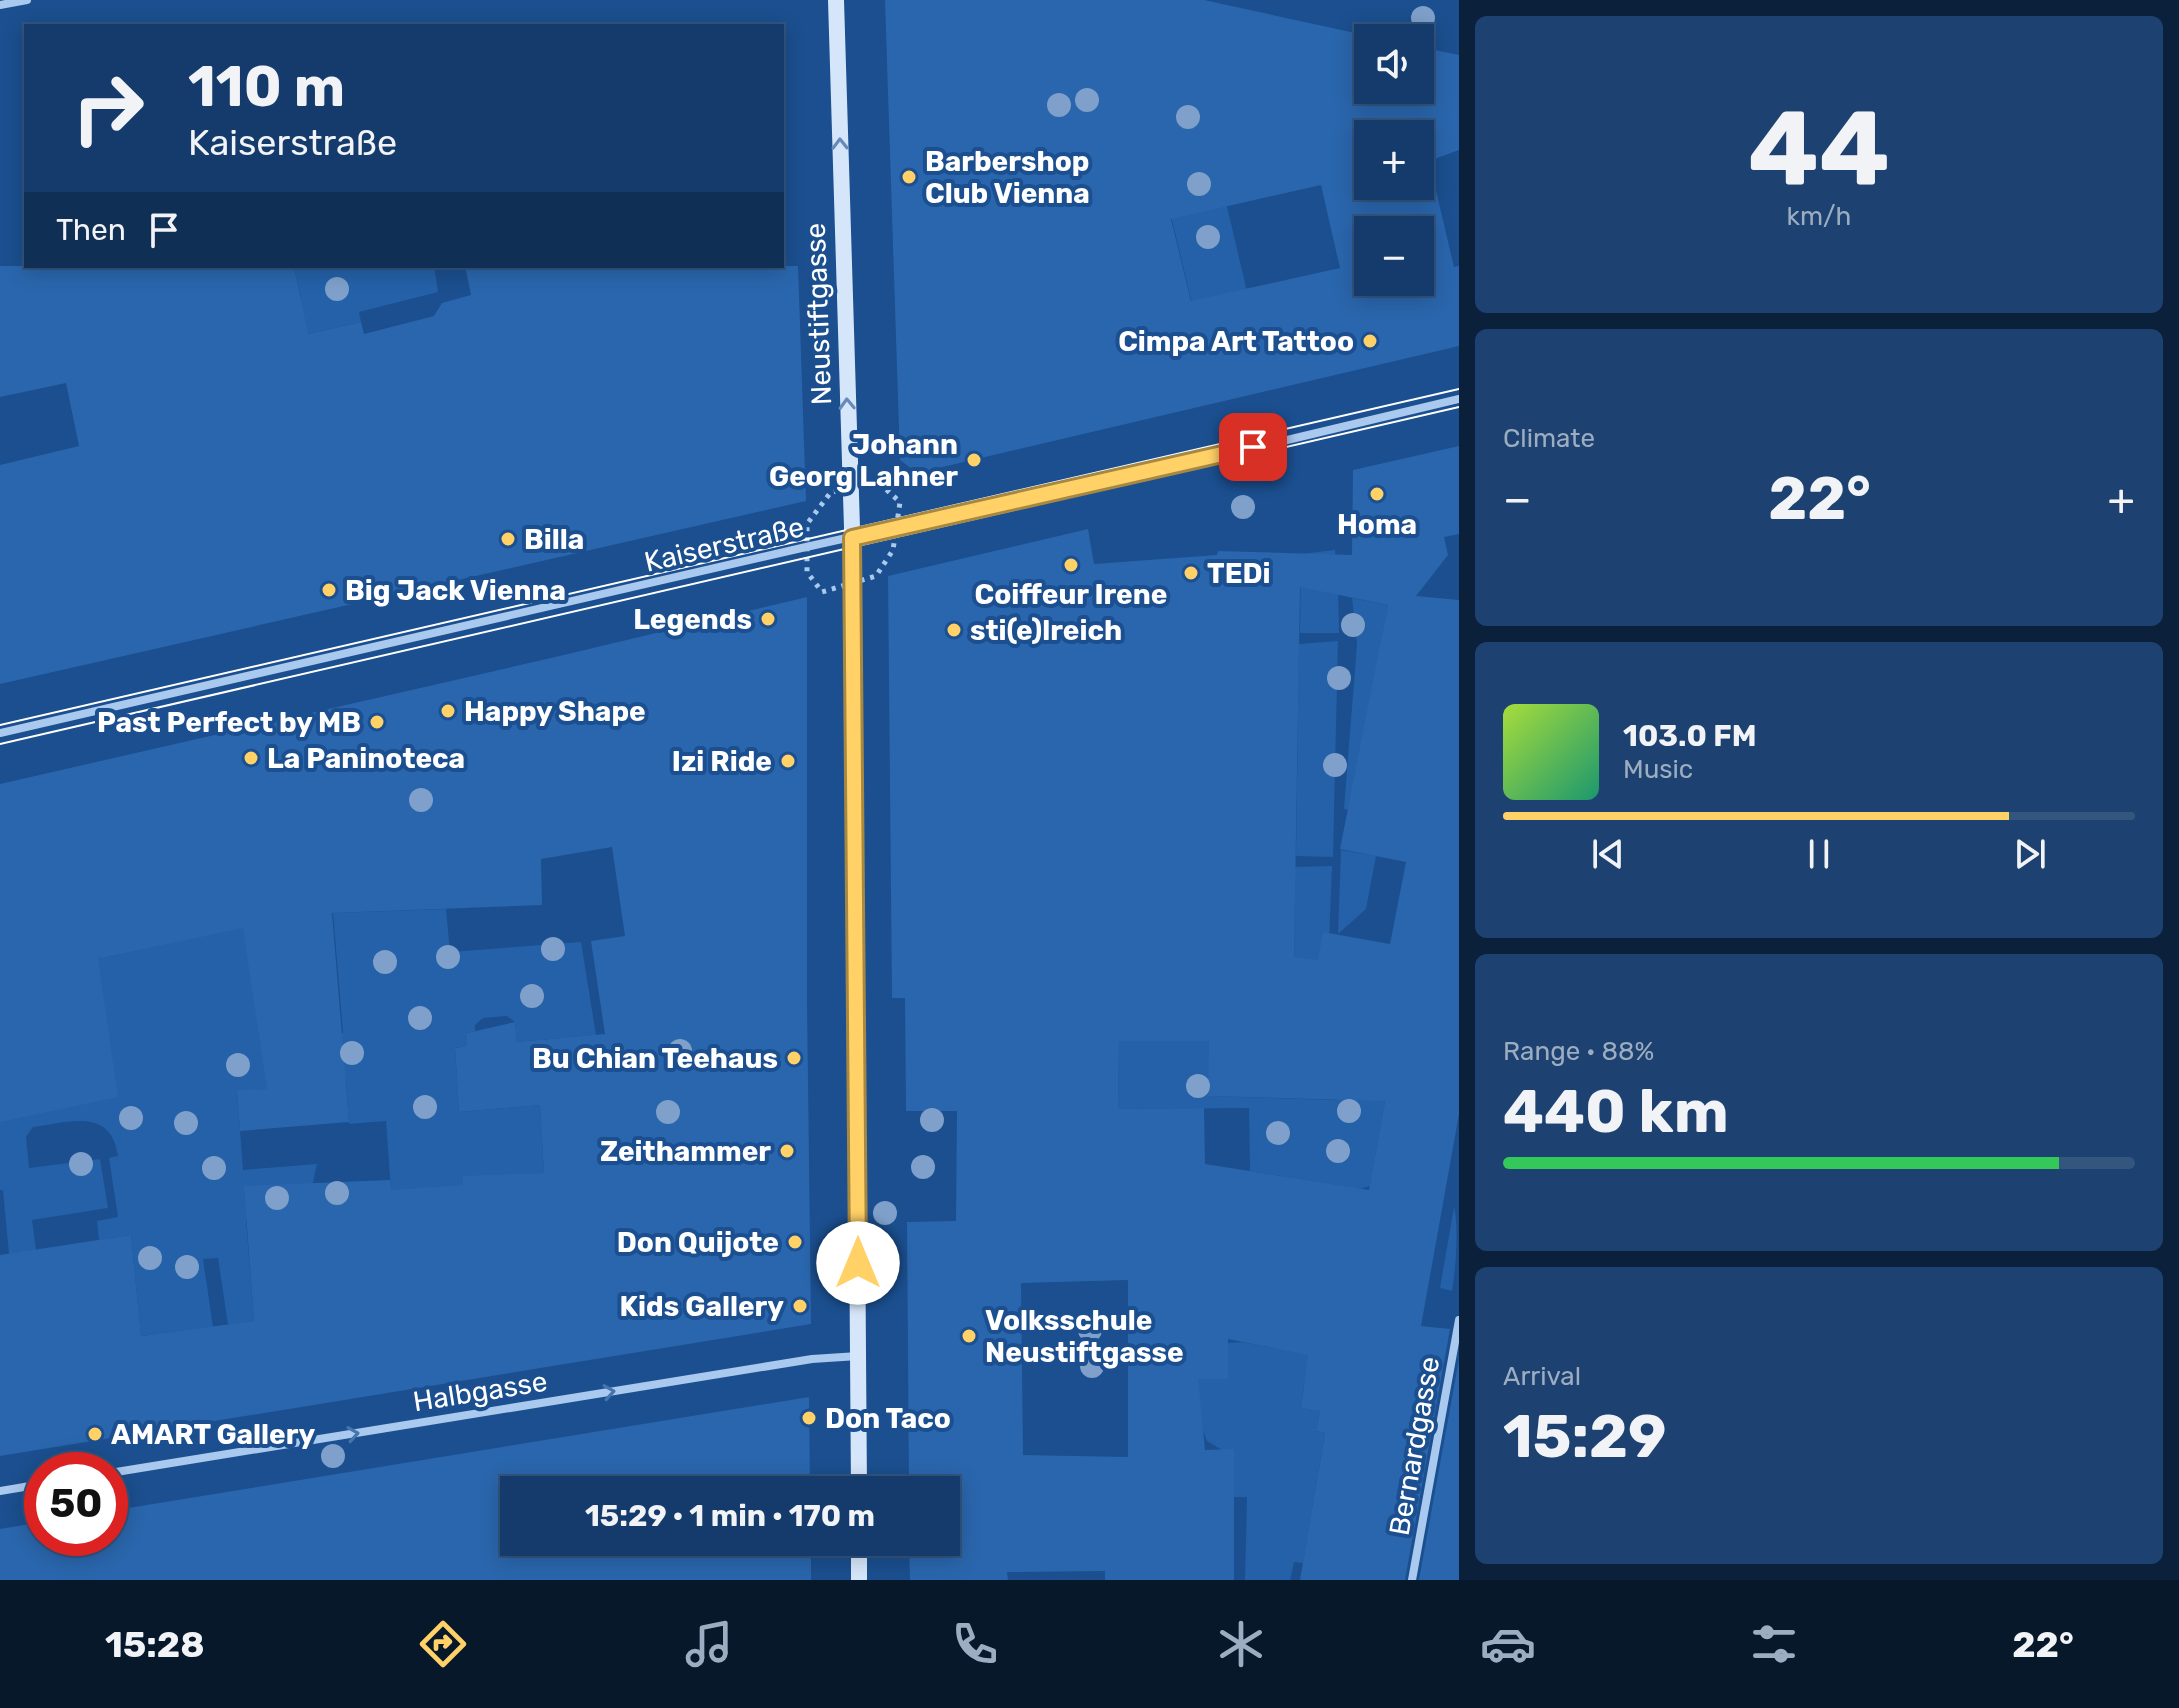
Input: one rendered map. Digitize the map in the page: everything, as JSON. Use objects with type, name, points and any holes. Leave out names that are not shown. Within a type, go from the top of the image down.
[{"type":"main road","name":"Neustiftgasse","points":[[836,0],[852,538],[859,1476]]},
{"type":"main road","points":[[859,1556],[859,1580]]},
{"type":"street","points":[[0,5],[27,0]]},
{"type":"street","name":"Kaiserstraße","points":[[0,733],[1459,399]]},
{"type":"street","name":"Bernardgasse","points":[[1412,1580],[1459,1320]]},
{"type":"street","name":"Halbgasse","points":[[128,1470],[796,1362],[858,1356]]},
{"type":"street","points":[[0,1491],[24,1487]]},
{"type":"shaded area","points":[[1137,75],[1211,138],[1252,313],[1192,303]]},
{"type":"shaded area","points":[[294,268],[434,268],[438,292],[359,312],[361,322],[254,346],[247,312],[301,299]]},
{"type":"shaded area","points":[[1335,550],[1339,633],[1300,633],[1301,554]]},
{"type":"shaded area","points":[[1352,598],[1388,605],[1381,643],[1426,823],[1344,809],[1357,644]]},
{"type":"shaded area","points":[[1338,641],[1333,857],[1296,856],[1299,644]]},
{"type":"shaded area","points":[[1341,850],[1376,856],[1366,909],[1338,934]]},
{"type":"shaded area","points":[[1332,866],[1328,970],[1294,968],[1295,867]]},
{"type":"shaded area","points":[[446,909],[450,952],[581,942],[596,1035],[517,1042],[515,1022],[507,1016],[483,1018],[475,1025],[475,1031],[467,1033],[467,1046],[455,1048],[459,1112],[540,1105],[544,1173],[463,1177],[463,1185],[401,1329],[386,1121],[349,1124],[346,1082],[237,1091],[243,1170],[317,1164],[306,1214],[246,1219],[254,1321],[228,1325],[218,1258],[203,1259],[213,1327],[141,1336],[131,1235],[99,1240],[97,1221],[118,1217],[109,1158],[118,1156],[114,1140],[98,1124],[74,1121],[33,1127],[26,1137],[29,1168],[100,1159],[108,1208],[32,1220],[36,1250],[9,1254],[3,1190],[0,1190],[0,1122],[98,959],[244,927],[261,1045],[343,1033],[333,913]]},
{"type":"shaded area","points":[[1119,1041],[1252,1041],[1252,1051],[1209,1050],[1209,1096],[1336,1100],[1389,1078],[1370,1186],[1360,1189],[1250,1171],[1249,1108],[1118,1109]]},
{"type":"shaded area","points":[[1454,1207],[1456,1248],[1452,1291],[1440,1288]]},
{"type":"shaded area","points":[[1242,1342],[1338,1360],[1304,1384],[1301,1408],[1320,1411],[1316,1431],[1325,1433],[1303,1563],[1294,1562],[1290,1580],[1245,1580],[1247,1497],[1234,1497],[1222,1450],[1207,1441],[1203,1431],[1195,1379],[1228,1378],[1228,1343]]},
{"type":"building","points":[[885,0],[1204,0],[1354,33],[1354,104],[1434,104],[1434,50],[1459,55],[1459,150],[1434,159],[1434,120],[1354,120],[1354,200],[1434,200],[1434,182],[1454,267],[1459,266],[1459,346],[917,473],[900,460]],"holes":[[[1321,185],[1340,268],[1191,301],[1171,219]]]},
{"type":"building","points":[[0,266],[294,268],[308,334],[361,322],[364,334],[434,316],[442,303],[471,295],[465,268],[798,266],[806,501],[0,684],[0,465],[79,446],[66,383],[0,397]]},
{"type":"building","points":[[1459,446],[1459,534],[1444,537],[1448,555],[1416,596],[1459,600],[1459,1114],[1421,1326],[1450,1329],[1405,1580],[1300,1580],[1325,1433],[1316,1431],[1320,1411],[1301,1408],[1308,1355],[1228,1339],[1228,1379],[1198,1379],[1205,1450],[1234,1449],[1234,1580],[1105,1580],[1105,1571],[1007,1572],[1008,1580],[910,1580],[909,1556],[960,1556],[960,1476],[909,1476],[907,1222],[956,1221],[957,1111],[906,1111],[905,998],[892,998],[888,576],[1088,529],[1094,564],[1217,555],[1218,551],[1352,555],[1353,470]],"holes":[[[1300,587],[1388,605],[1340,849],[1406,862],[1390,944],[1323,932],[1318,960],[1294,957]],[[1119,1041],[1209,1041],[1208,1096],[1385,1101],[1369,1190],[1205,1164],[1204,1108],[1118,1109]],[[1128,1280],[1128,1457],[1023,1455],[1021,1283]]]},
{"type":"building","points":[[807,597],[811,1324],[0,1456],[0,1255],[131,1235],[141,1336],[254,1321],[244,1186],[390,1180],[391,1190],[463,1185],[463,1176],[544,1173],[540,1105],[459,1112],[455,1048],[467,1046],[467,1033],[515,1022],[517,1042],[605,1034],[591,941],[625,936],[612,847],[541,859],[542,905],[332,913],[349,1122],[240,1131],[237,1090],[267,1089],[243,928],[98,959],[118,1097],[0,1122],[0,784]]},
{"type":"building","points":[[1459,1359],[1459,1580],[1419,1580]]},
{"type":"building","points":[[809,1397],[810,1476],[500,1476],[500,1556],[811,1556],[811,1580],[0,1580],[0,1529],[24,1525],[24,1556],[128,1556],[128,1508]]},
{"type":"tram line","points":[[0,725],[1459,389]]},
{"type":"tram line","points":[[0,744],[1459,407]]},
{"type":"place","name":"Barbershop Club Vienna","points":[[909,177]]},
{"type":"place","name":"Cimpa Art Tattoo","points":[[1370,341]]},
{"type":"place","name":"Johann Georg Lahner","points":[[974,460]]},
{"type":"place","name":"Homa","points":[[1377,494]]},
{"type":"place","name":"Billa","points":[[508,539]]},
{"type":"place","name":"Coiffeur Irene","points":[[1071,565]]},
{"type":"place","name":"TEDi","points":[[1191,573]]},
{"type":"place","name":"Big Jack Vienna","points":[[329,590]]},
{"type":"place","name":"Legends","points":[[768,619]]},
{"type":"place","name":"sti(e)lreich","points":[[954,630]]},
{"type":"place","name":"Happy Shape","points":[[448,711]]},
{"type":"place","name":"Past Perfect by MB","points":[[377,722]]},
{"type":"place","name":"La Paninoteca","points":[[251,758]]},
{"type":"place","name":"Izi Ride","points":[[788,761]]},
{"type":"place","name":"Bu Chian Teehaus","points":[[794,1058]]},
{"type":"place","name":"Zeithammer","points":[[787,1151]]},
{"type":"place","name":"Don Quijote","points":[[795,1242]]},
{"type":"place","name":"Kids Gallery","points":[[800,1306]]},
{"type":"place","name":"Volksschule Neustiftgasse","points":[[969,1336]]},
{"type":"place","name":"Don Taco","points":[[809,1418]]},
{"type":"place","name":"AMART Gallery","points":[[95,1434]]},
{"type":"route","points":[[858,1263],[852,538],[1253,447]]}]
